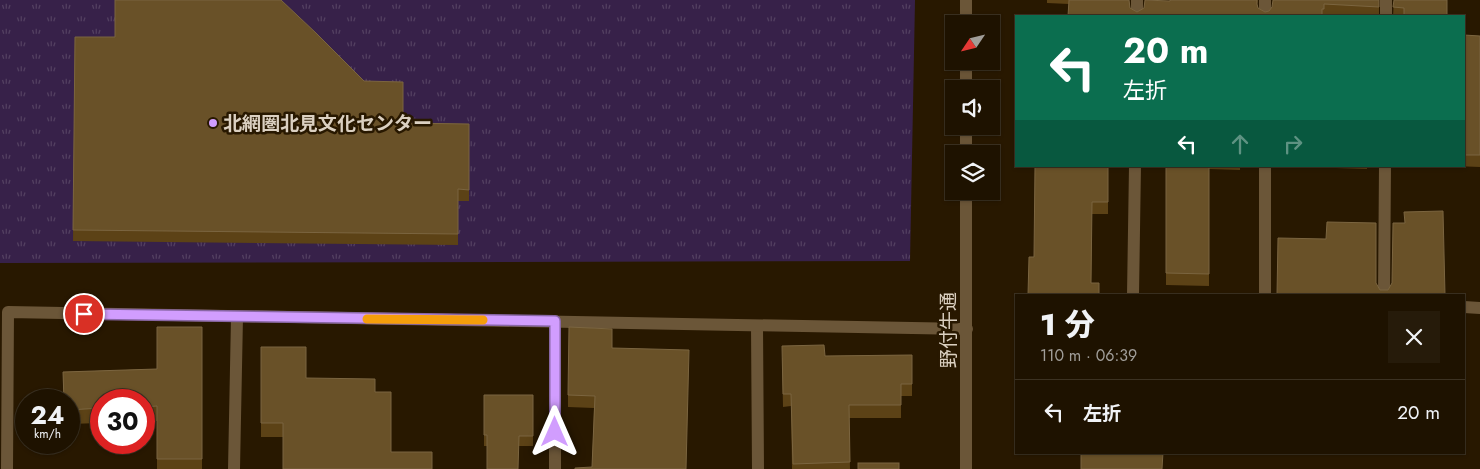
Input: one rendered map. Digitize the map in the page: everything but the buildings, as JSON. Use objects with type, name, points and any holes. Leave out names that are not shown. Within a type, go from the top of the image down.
[{"type":"street","points":[[966,0],[966,15]]},
{"type":"street","points":[[1137,0],[1137,15]]},
{"type":"street","points":[[1265,0],[1265,15]]},
{"type":"street","points":[[1386,0],[1386,15]]},
{"type":"street","points":[[1133,294],[1135,167]]},
{"type":"street","points":[[1265,167],[1265,294]]},
{"type":"street","points":[[1384,294],[1385,167]]},
{"type":"street","name":"野付牛通","points":[[966,200],[966,469]]},
{"type":"street","points":[[1465,307],[1480,308]]},
{"type":"street","points":[[6,469],[3,448],[8,312],[967,329]]},
{"type":"street","points":[[234,469],[237,317]]},
{"type":"street","points":[[555,321],[555,469]]},
{"type":"street","points":[[758,326],[758,469]]},
{"type":"green space","points":[[0,0],[915,0],[910,261],[0,263]]},
{"type":"slow traffic","points":[[367,319],[483,320]]},
{"type":"place","name":"北網圏北見文化センター","points":[[213,123]]},
{"type":"route","points":[[84,314],[555,321],[555,432]]}]
